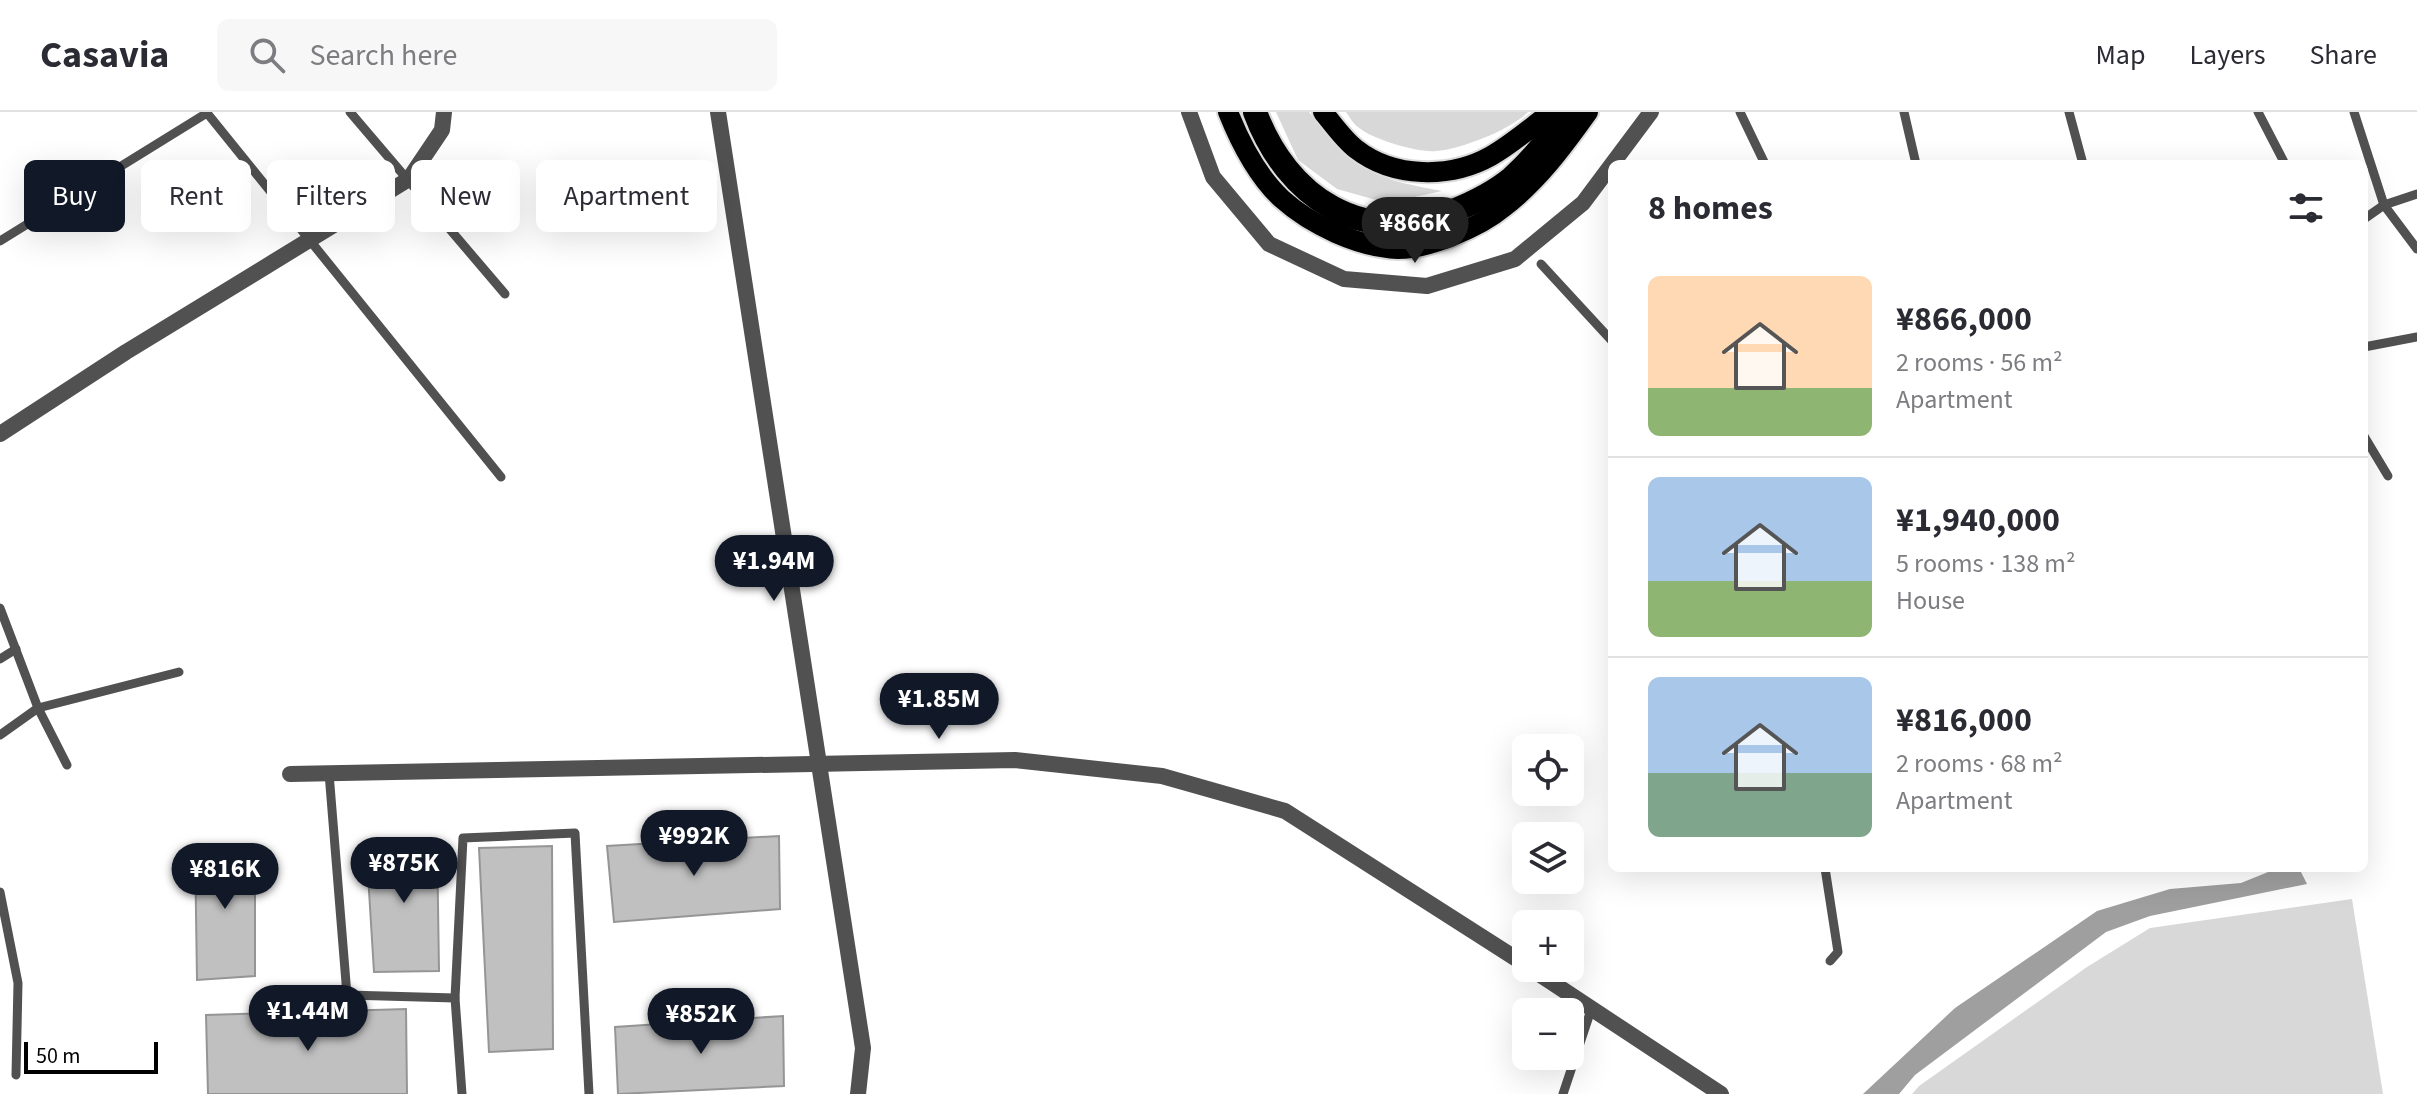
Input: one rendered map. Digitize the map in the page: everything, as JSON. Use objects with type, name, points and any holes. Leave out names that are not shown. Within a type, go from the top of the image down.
[{"type":"highway","points":[[1255,112],[1265,139],[1277,158],[1309,195],[1339,212],[1371,223],[1404,224],[1442,216],[1473,203],[1511,179],[1567,112]]},
{"type":"main road","points":[[1228,112],[1254,163],[1279,197],[1303,216],[1364,242],[1398,249],[1431,243],[1462,231],[1502,209],[1540,174],[1588,112]]},
{"type":"main road","points":[[1323,112],[1356,149],[1384,166],[1418,173],[1457,170],[1490,157],[1551,112]]},
{"type":"street","points":[[0,434],[126,352],[409,179],[442,130],[444,112]]},
{"type":"street","points":[[718,112],[863,1048],[858,1094]]},
{"type":"street","points":[[1189,112],[1213,177],[1269,244],[1344,279],[1427,286],[1515,259],[1583,203],[1608,170]]},
{"type":"street","points":[[1615,160],[1651,112]]},
{"type":"street","points":[[290,774],[1015,760],[1162,776],[1285,811],[1512,957]]},
{"type":"street","points":[[1552,982],[1721,1094]]},
{"type":"lane","points":[[350,112],[505,294]]},
{"type":"lane","points":[[1740,112],[1763,160]]},
{"type":"lane","points":[[1904,112],[1915,160]]},
{"type":"lane","points":[[2069,112],[2082,160]]},
{"type":"lane","points":[[2258,112],[2283,160]]},
{"type":"lane","points":[[2354,112],[2384,205],[2417,249]]},
{"type":"lane","points":[[0,241],[207,113],[501,477]]},
{"type":"lane","points":[[2368,216],[2384,205],[2417,194]]},
{"type":"lane","points":[[1541,264],[1608,337]]},
{"type":"lane","points":[[2368,346],[2417,337]]},
{"type":"lane","points":[[2368,443],[2388,476]]},
{"type":"lane","points":[[0,608],[38,708],[67,765]]},
{"type":"lane","points":[[0,659],[16,649]]},
{"type":"lane","points":[[0,735],[38,708],[179,672]]},
{"type":"lane","points":[[329,773],[347,995]]},
{"type":"lane","points":[[462,1094],[455,998],[463,838],[575,833],[589,1094]]},
{"type":"lane","points":[[1826,872],[1838,952],[1830,961]]},
{"type":"lane","points":[[0,892],[18,983],[16,1075]]},
{"type":"lane","points":[[278,999],[347,995],[455,998]]},
{"type":"lane","points":[[1563,1094],[1592,1007]]},
{"type":"shaded area","points":[[1276,112],[1309,112],[1338,147],[1366,169],[1398,181],[1442,191],[1387,203],[1337,189],[1298,160]]},
{"type":"shaded area","points":[[1346,112],[1528,112],[1485,138],[1458,147],[1428,151],[1364,132]]},
{"type":"shaded area","points":[[2268,872],[2301,872],[2307,884],[2150,916],[2106,932],[1915,1075],[1899,1094],[1863,1094],[1955,1008],[2097,911],[2170,889],[2241,883]]},
{"type":"shaded area","points":[[2352,899],[2383,1094],[1912,1094],[2087,967],[2150,928]]},
{"type":"building","points":[[779,836],[780,909],[614,922],[607,846]]},
{"type":"building","points":[[437,840],[439,971],[374,972],[366,842]]},
{"type":"building","points":[[255,845],[255,976],[197,980],[195,846]]},
{"type":"building","points":[[552,846],[553,1049],[489,1052],[479,848]]},
{"type":"building","points":[[406,1009],[407,1094],[208,1094],[206,1015]]},
{"type":"building","points":[[783,1016],[784,1086],[618,1094],[615,1027]]}]
